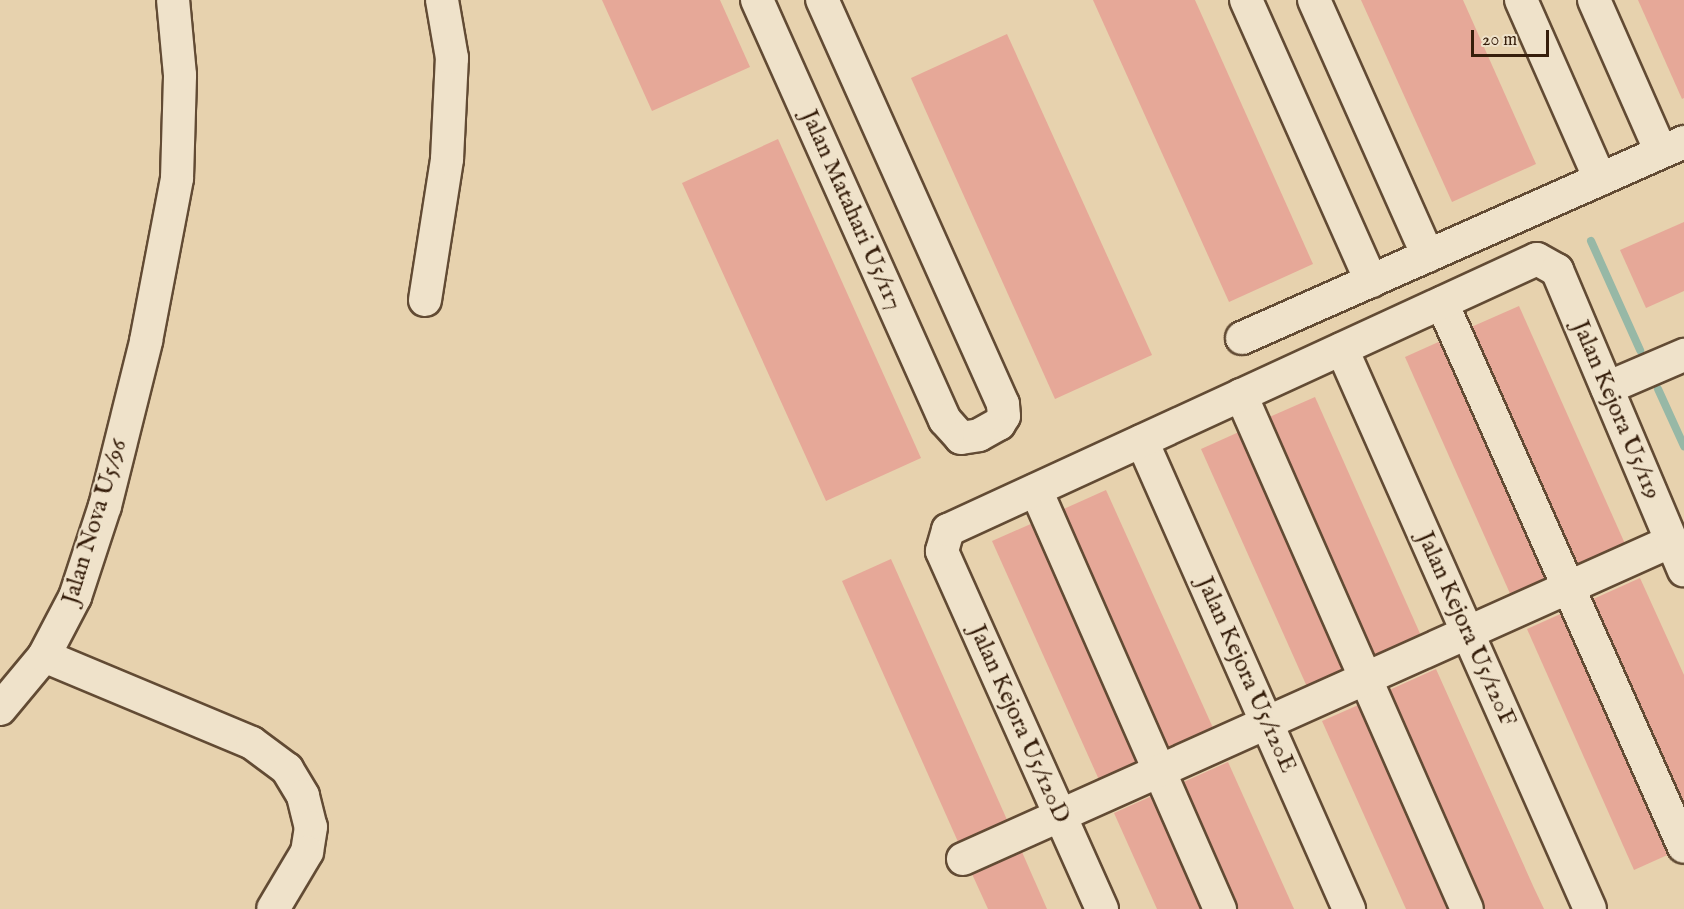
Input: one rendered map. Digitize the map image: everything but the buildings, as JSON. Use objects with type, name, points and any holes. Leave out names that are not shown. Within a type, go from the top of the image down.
[{"type":"street","name":"Jalan Nova U5/96","points":[[0,709],[44,656],[75,597],[105,506],[146,341],[177,178],[180,75],[173,0]]},
{"type":"street","points":[[424,300],[447,159],[452,58],[442,0]]},
{"type":"street","name":"Jalan Matahari U5/117","points":[[763,2],[945,420],[961,438],[979,435],[999,424],[1004,416],[1003,404],[822,0]]},
{"type":"street","points":[[1246,0],[1371,281]]},
{"type":"street","points":[[1314,0],[1428,256]]},
{"type":"street","points":[[1521,0],[1600,179]]},
{"type":"street","points":[[1242,338],[1673,147],[1594,0]]},
{"type":"street","name":"Jalan Kejora U5/119","points":[[1442,303],[1537,260],[1557,270],[1684,570]]},
{"type":"street","points":[[1220,909],[1036,490],[1442,303],[1684,847]]},
{"type":"street","name":"Jalan Kejora U5/120F","points":[[1342,349],[1590,909]]},
{"type":"street","points":[[1607,388],[1684,355]]},
{"type":"street","points":[[1242,396],[1467,909]]},
{"type":"street","name":"Jalan Kejora U5/120E","points":[[1142,441],[1349,909]]},
{"type":"street","name":"Jalan Kejora U5/120D","points":[[1036,490],[948,530],[944,537],[942,551],[1102,909]]},
{"type":"street","points":[[963,859],[1672,541]]},
{"type":"street","points":[[44,656],[252,743],[287,769],[303,796],[311,826],[307,852],[273,909]]},
{"type":"waterway","points":[[1591,241],[1640,350]]},
{"type":"waterway","points":[[1658,389],[1684,446]]}]
